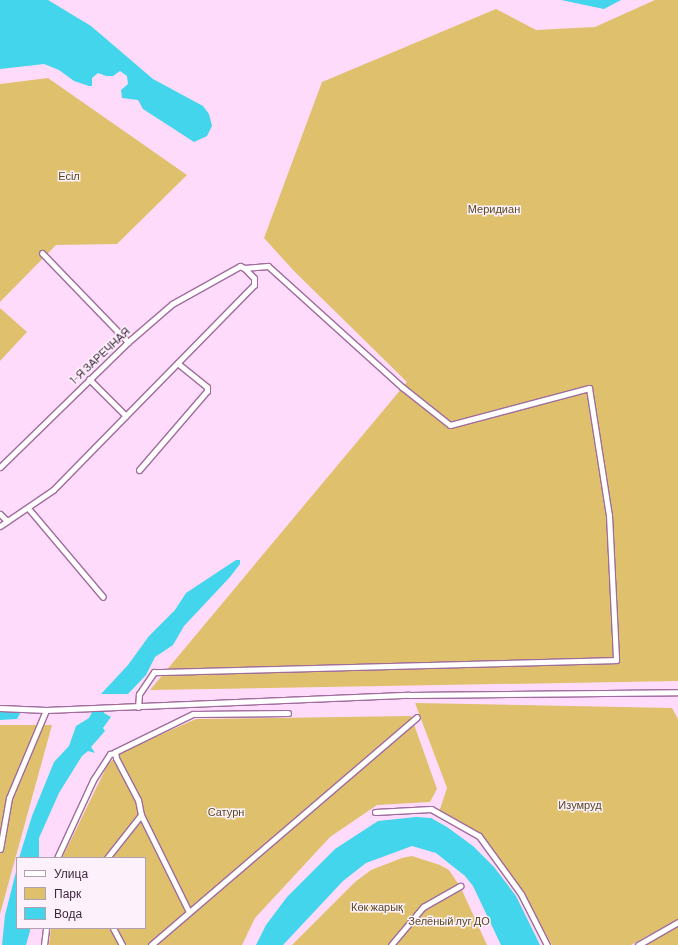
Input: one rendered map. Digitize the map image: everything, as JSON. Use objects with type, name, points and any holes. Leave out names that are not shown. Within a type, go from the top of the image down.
[{"type":"street","points":[[42,253],[128,342]]},
{"type":"street","name":"1-Я ЗАРЕЧНАЯ","points":[[0,467],[128,342],[175,302],[240,266],[244,268]]},
{"type":"street","points":[[138,707],[139,694],[154,672],[616,660],[609,514],[589,388],[450,425],[402,387],[268,266],[244,268]]},
{"type":"street","points":[[0,526],[53,490],[254,285],[254,278],[244,268]]},
{"type":"street","points":[[139,470],[208,391],[206,387],[177,363]]},
{"type":"street","points":[[89,379],[126,416]]},
{"type":"street","points":[[28,508],[103,597]]},
{"type":"street","points":[[0,514],[7,521]]},
{"type":"street","points":[[0,708],[46,710],[409,695],[678,692]]},
{"type":"street","points":[[0,850],[9,798],[46,710]]},
{"type":"street","points":[[57,857],[93,780],[110,754],[115,753],[117,749],[193,714],[288,713]]},
{"type":"street","points":[[151,945],[417,717]]},
{"type":"street","points":[[115,753],[138,800],[141,815],[189,912]]},
{"type":"street","points":[[375,812],[431,809],[479,836],[520,894],[548,945]]},
{"type":"street","points":[[108,857],[141,815]]},
{"type":"street","points":[[391,945],[423,907],[460,886]]},
{"type":"street","points":[[638,945],[678,922]]},
{"type":"street","points":[[44,945],[46,929]]},
{"type":"street","points":[[114,929],[122,945]]},
{"type":"green space","name":"Меридиан","points":[[655,0],[678,0],[678,681],[150,690],[407,382],[294,271],[264,238],[322,82],[496,9],[536,30],[595,27]]},
{"type":"green space","name":"Есіл","points":[[48,78],[187,175],[117,244],[56,245],[0,302],[0,84]]},
{"type":"green space","points":[[0,308],[27,332],[0,361]]},
{"type":"green space","name":"Изумруд","points":[[415,703],[672,708],[678,719],[678,919],[631,945],[552,945],[524,894],[480,834],[439,812],[447,788]]},
{"type":"green space","name":"Сатурн","points":[[411,716],[437,789],[430,802],[377,805],[330,837],[255,918],[242,945],[49,945],[51,929],[146,929],[146,857],[62,857],[108,764],[121,752],[196,719]]},
{"type":"green space","points":[[0,725],[52,725],[0,914]]},
{"type":"green space","name":"Көк жарық","points":[[412,856],[440,865],[449,870],[459,885],[422,907],[390,945],[292,945],[355,882],[371,870],[402,858]]},
{"type":"green space","name":"Зелёный луг ДО","points":[[460,886],[487,945],[393,945],[424,908]]},
{"type":"green space","points":[[678,923],[678,945],[638,945]]},
{"type":"water","points":[[0,0],[48,0],[91,26],[153,79],[203,106],[209,114],[212,126],[207,136],[194,142],[143,109],[138,100],[122,98],[121,90],[128,84],[127,76],[120,71],[113,76],[106,76],[98,73],[92,78],[92,86],[89,86],[74,81],[59,70],[44,64],[0,69]]},
{"type":"water","points":[[561,0],[621,0],[604,9]]},
{"type":"water","points":[[236,560],[240,560],[240,564],[230,577],[184,626],[173,645],[155,657],[146,675],[128,694],[101,694],[128,665],[149,636],[175,610],[186,593]]},
{"type":"water","points":[[93,710],[105,710],[104,713],[111,717],[103,728],[105,731],[91,747],[95,753],[88,751],[82,756],[59,793],[39,838],[39,857],[19,857],[32,816],[54,762],[69,746],[76,726],[89,718]]},
{"type":"water","points":[[0,711],[21,712],[17,719],[0,720]]},
{"type":"water","points":[[416,817],[431,818],[447,827],[473,846],[494,867],[516,896],[540,945],[501,945],[473,886],[465,876],[436,853],[412,846],[366,863],[343,881],[283,945],[256,945],[266,925],[287,897],[335,849],[378,821]]},
{"type":"water","points":[[16,872],[16,929],[30,929],[26,945],[2,945],[5,915]]}]
